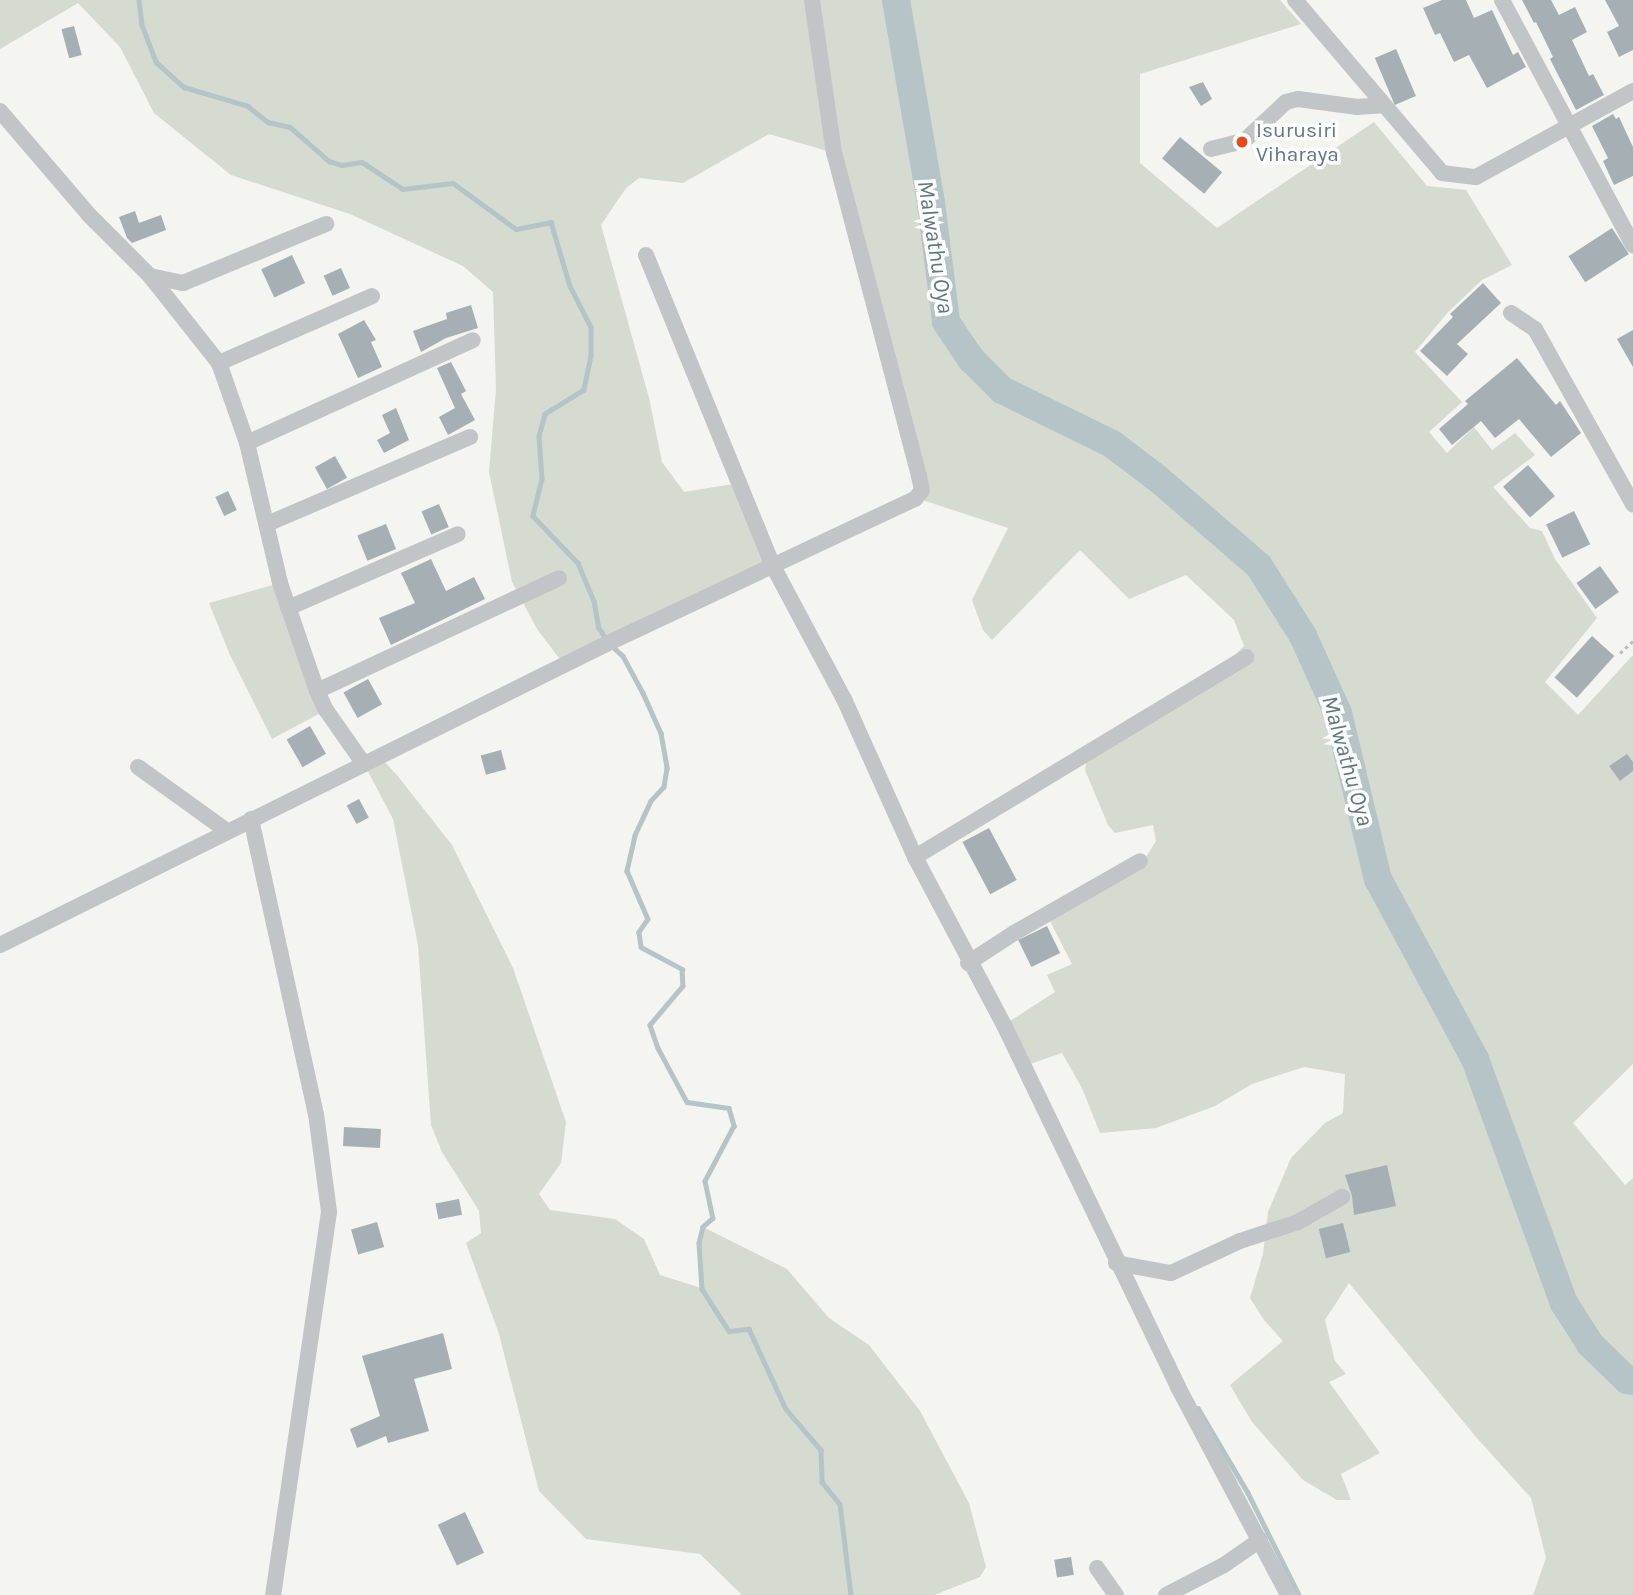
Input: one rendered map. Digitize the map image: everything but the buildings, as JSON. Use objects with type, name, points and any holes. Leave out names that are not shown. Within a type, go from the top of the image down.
[{"type":"street","points":[[0,945],[600,647],[774,568],[916,498],[922,490],[834,153],[812,0]]},
{"type":"street","points":[[1295,0],[1442,173],[1476,177],[1633,91]]},
{"type":"street","points":[[1502,0],[1633,245]]},
{"type":"street","points":[[1211,149],[1244,141],[1286,102],[1298,99],[1357,107],[1383,105]]},
{"type":"street","points":[[0,111],[89,215],[150,276],[219,363],[247,443],[288,608],[317,691],[326,710],[363,764]]},
{"type":"street","points":[[150,276],[183,283],[326,224]]},
{"type":"street","points":[[646,255],[774,568],[844,699],[915,857],[1024,1066],[1116,1263],[1178,1387],[1288,1595]]},
{"type":"street","points":[[219,363],[372,296]]},
{"type":"street","points":[[1511,313],[1535,329],[1633,504]]},
{"type":"street","points":[[247,443],[473,340]]},
{"type":"street","points":[[267,524],[470,437]]},
{"type":"street","points":[[288,608],[458,534]]},
{"type":"street","points":[[317,691],[559,578]]},
{"type":"street","points":[[915,857],[1246,657]]},
{"type":"street","points":[[138,766],[227,831]]},
{"type":"street","points":[[251,819],[316,1114],[329,1212],[273,1595]]},
{"type":"street","points":[[968,963],[1014,933],[1140,860]]},
{"type":"street","points":[[1116,1263],[1171,1273],[1240,1241],[1298,1222],[1342,1197]]},
{"type":"street","points":[[1166,1595],[1224,1565],[1260,1540]]},
{"type":"street","points":[[1097,1568],[1116,1595]]},
{"type":"path","points":[[1620,653],[1633,641]]},
{"type":"shaded area","points":[[0,0],[1280,0],[1301,24],[1140,74],[1140,163],[1217,228],[1374,122],[1427,186],[1466,190],[1512,265],[1482,280],[1448,312],[1415,352],[1462,402],[1429,432],[1447,453],[1474,427],[1492,450],[1515,433],[1535,455],[1493,487],[1530,528],[1542,531],[1555,559],[1597,618],[1545,682],[1578,715],[1633,655],[1633,1064],[1573,1123],[1625,1185],[1633,1178],[1633,1595],[1533,1595],[1546,1558],[1531,1498],[1476,1437],[1349,1283],[1325,1320],[1335,1361],[1346,1374],[1329,1382],[1380,1453],[1341,1474],[1351,1500],[1337,1500],[1303,1480],[1252,1422],[1230,1385],[1283,1341],[1264,1320],[1250,1298],[1263,1254],[1268,1212],[1291,1158],[1325,1123],[1343,1113],[1345,1074],[1304,1067],[1252,1084],[1215,1106],[1156,1128],[1100,1133],[1082,1088],[1062,1053],[1024,1066],[1004,1025],[1055,992],[1047,975],[1072,964],[1048,917],[1143,862],[1156,841],[1153,825],[1115,833],[1108,825],[1085,770],[1087,758],[1220,669],[1244,646],[1234,620],[1186,575],[1129,599],[1080,550],[992,640],[983,630],[972,600],[1008,528],[916,498],[922,490],[834,153],[769,134],[683,183],[639,178],[626,188],[601,225],[649,398],[662,462],[684,492],[739,483],[774,568],[565,666],[537,629],[512,582],[489,472],[496,389],[493,292],[463,266],[350,214],[231,175],[154,113],[120,47],[78,3],[0,49]]},
{"type":"shaded area","points":[[280,583],[326,710],[272,739],[230,655],[209,603]]},
{"type":"shaded area","points":[[379,756],[452,845],[513,968],[566,1122],[561,1163],[539,1194],[550,1210],[615,1219],[644,1239],[660,1275],[701,1288],[698,1265],[703,1227],[787,1269],[829,1318],[869,1345],[920,1411],[969,1503],[986,1567],[980,1577],[934,1595],[742,1595],[700,1554],[586,1539],[539,1491],[499,1334],[466,1243],[481,1233],[479,1211],[442,1152],[431,1125],[418,945],[393,819],[364,764]]},
{"type":"waterway","points":[[139,0],[142,25],[156,62],[184,87],[248,106],[268,122],[290,127],[329,161],[341,165],[362,162],[403,189],[453,183],[516,229],[551,222],[570,286],[591,327],[591,356],[584,390],[545,414],[539,436],[542,479],[533,516],[578,563],[594,601],[599,628],[607,640]]},
{"type":"waterway","name":"Malwathu Oya","points":[[896,0],[931,203],[946,322],[971,359],[1002,390],[1112,444],[1157,478],[1259,566],[1303,636],[1338,713],[1378,879],[1475,1059],[1564,1303],[1590,1344],[1627,1380],[1633,1381]]},
{"type":"waterway","points":[[613,647],[623,656],[661,733],[667,768],[664,787],[651,801],[635,836],[627,871],[648,919],[639,932],[641,947],[682,969],[683,986],[650,1025],[658,1048],[687,1102],[729,1108],[734,1126],[705,1181],[713,1218],[703,1227],[699,1243],[702,1289],[729,1331],[749,1329],[786,1409],[821,1450],[822,1482],[840,1504],[851,1595]]},
{"type":"waterway","points":[[1198,1408],[1248,1493],[1299,1595]]},
{"type":"place","name":"Isurusiri Viharaya","points":[[1242,142]]}]
